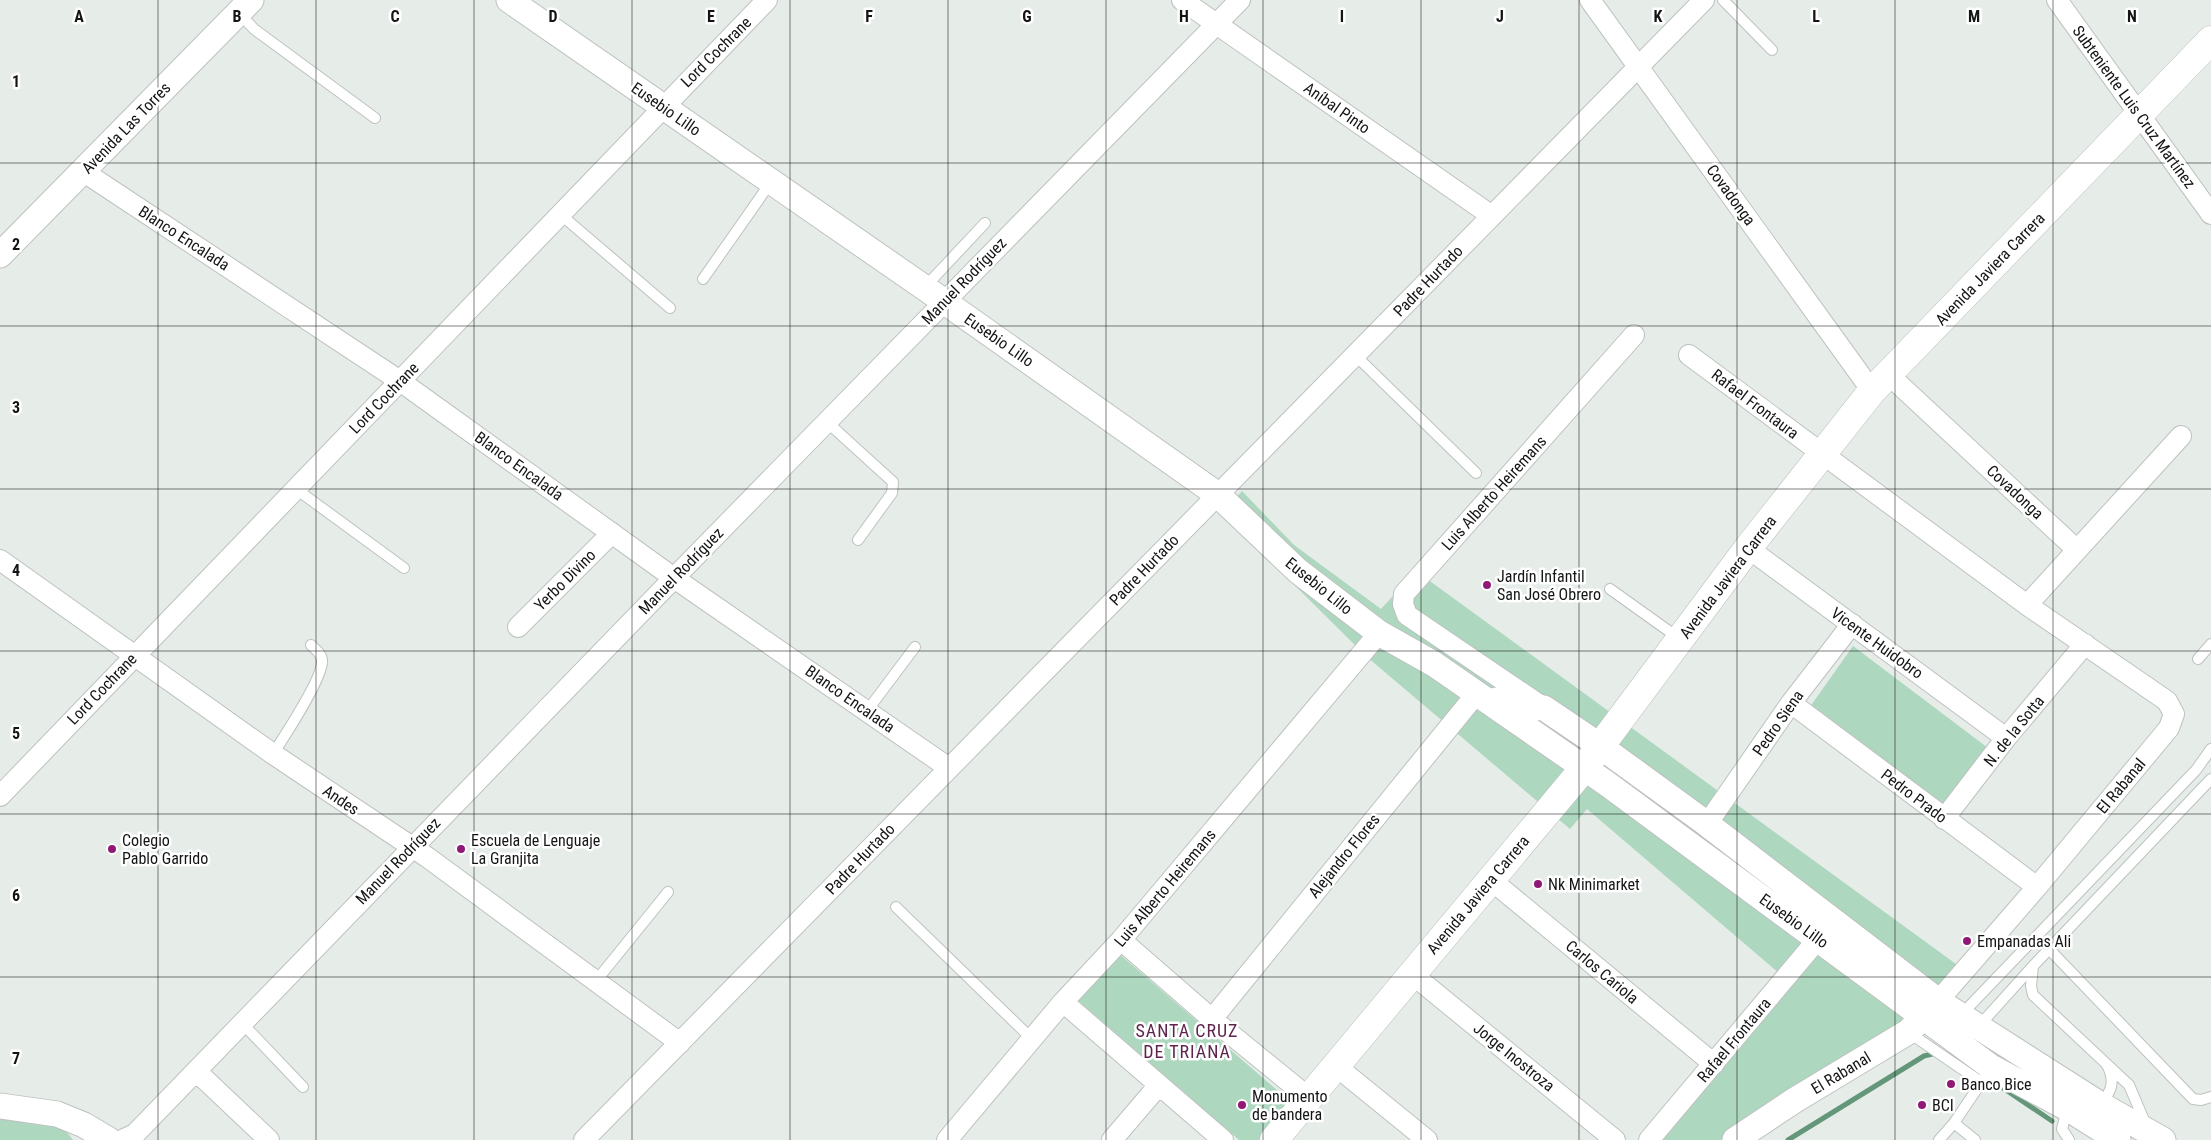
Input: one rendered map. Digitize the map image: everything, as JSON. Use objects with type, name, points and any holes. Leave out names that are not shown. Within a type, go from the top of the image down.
[{"type":"main road","name":"Avenida Javiera Carrera","points":[[1274,1140],[1584,768],[1748,548],[1821,454],[1880,383],[2140,116],[2211,40]]},
{"type":"street","name":"Eusebio Lillo","points":[[509,0],[1218,495],[1298,571],[1380,633],[1434,664],[1584,768],[1924,1017],[1957,1025],[2156,1136]]},
{"type":"street","name":"Lord Cochrane","points":[[0,796],[662,107],[768,0]]},
{"type":"street","name":"Aníbal Pinto","points":[[1182,0],[1492,216]]},
{"type":"street","name":"Manuel Rodríguez","points":[[122,1140],[135,1134],[674,578],[1240,0]]},
{"type":"street","name":"Covadonga","points":[[1590,0],[1638,66],[1880,383],[2076,549]]},
{"type":"street","name":"Padre Hurtado","points":[[584,1140],[1704,0]]},
{"type":"street","name":"Subteniente Luis Cruz Martínez","points":[[2057,0],[2211,214]]},
{"type":"street","name":"Avenida Las Torres","points":[[0,255],[245,7]]},
{"type":"street","name":"Blanco Encalada","points":[[84,172],[400,381],[674,578],[949,768]]},
{"type":"street","name":"Luis Alberto Heiremans","points":[[1451,645],[1407,615],[1403,604],[1404,594],[1634,335]]},
{"type":"street","name":"Rafael Frontaura","points":[[1689,355],[1821,454]]},
{"type":"street","points":[[2027,605],[2076,549],[2181,436]]},
{"type":"street","name":"El Rabanal","points":[[1735,1140],[1924,1017],[2037,887],[2169,728],[2174,714],[2167,701],[2027,605],[1821,454]]},
{"type":"street","name":"Yerbo Divino","points":[[518,627],[612,533]]},
{"type":"street","name":"Vicente Huidobro","points":[[1748,548],[2006,738]]},
{"type":"street","name":"Andes","points":[[0,560],[273,754],[411,848],[680,1043]]},
{"type":"street","name":"Pedro Siena","points":[[1707,824],[1791,703],[1852,624]]},
{"type":"street","name":"Luis Alberto Heiremans","points":[[947,1140],[1063,1002],[1121,940],[1380,633]]},
{"type":"street","name":"N. de la Sotta","points":[[1944,819],[2006,738],[2085,644]]},
{"type":"street","name":"Eusebio Lillo","points":[[1451,645],[1600,745],[1707,824],[1924,1017]]},
{"type":"street","points":[[1434,664],[1451,645]]},
{"type":"street","name":"Eusebio Lillo","points":[[1477,693],[1501,703],[1544,708]]},
{"type":"street","name":"Alejandro Flores","points":[[1212,1019],[1477,693]]},
{"type":"street","name":"Pedro Prado","points":[[1791,703],[2037,887]]},
{"type":"street","name":"Carlos Cariola","points":[[1491,880],[1714,1064]]},
{"type":"street","name":"Rafael Frontaura","points":[[1649,1140],[1818,939]]},
{"type":"street","points":[[1121,940],[1212,1019],[1309,1098]]},
{"type":"street","name":"Jorge Inostroza","points":[[1412,974],[1604,1136]]},
{"type":"street","points":[[1063,1002],[1223,1140]]},
{"type":"street","name":"Eusebio Lillo","points":[[1957,1025],[1986,1075],[2067,1108],[2118,1140]]},
{"type":"street","points":[[1336,1066],[1427,1140]]},
{"type":"street","points":[[196,1071],[269,1140]]},
{"type":"street","points":[[1112,1140],[1160,1085]]},
{"type":"street","points":[[0,1106],[57,1114],[84,1125],[109,1140]]},
{"type":"lane","points":[[1724,0],[1772,50]]},
{"type":"lane","points":[[245,7],[254,29],[375,118]]},
{"type":"lane","points":[[703,279],[771,182]]},
{"type":"lane","points":[[560,214],[670,308]]},
{"type":"lane","points":[[924,288],[985,223]]},
{"type":"lane","points":[[1355,356],[1476,473]]},
{"type":"lane","points":[[827,422],[893,482],[892,493],[858,540]]},
{"type":"lane","points":[[296,489],[404,568]]},
{"type":"lane","points":[[1610,589],[1669,629],[1681,640]]},
{"type":"lane","points":[[2198,659],[2211,644]]},
{"type":"lane","points":[[273,754],[300,712],[323,661],[320,654],[311,646]]},
{"type":"lane","points":[[867,711],[915,648]]},
{"type":"lane","points":[[1957,1025],[2196,770],[2211,749]]},
{"type":"lane","points":[[1957,1025],[2033,966],[2211,779]]},
{"type":"lane","points":[[596,981],[668,892]]},
{"type":"lane","points":[[896,907],[1033,1040]]},
{"type":"lane","points":[[2049,949],[2193,1099],[2202,1100],[2211,1097]]},
{"type":"lane","points":[[2033,966],[2031,986],[2033,995],[2129,1085],[2156,1136]]},
{"type":"lane","points":[[1924,1017],[1986,1075],[1954,1123],[1939,1140]]},
{"type":"lane","points":[[242,1023],[303,1086]]},
{"type":"lane","points":[[2101,1105],[2112,1089],[2113,1080],[2106,1062]]},
{"type":"lane","points":[[2067,1108],[2062,1129],[2069,1140]]},
{"type":"lane","points":[[1954,1123],[1975,1140]]},
{"type":"green space","points":[[1242,491],[1294,545],[1381,609],[1416,571],[1967,972],[1756,1140],[1654,1140],[1793,985],[1587,809],[1570,829],[1367,657],[1222,513]]},
{"type":"green space","points":[[1853,646],[1988,748],[1942,812],[1807,711]]},
{"type":"green space","points":[[1117,952],[1299,1109],[1270,1140],[1239,1140],[1075,998]]},
{"type":"green space","points":[[0,1118],[62,1126],[73,1140],[0,1140]]},
{"type":"waterway","points":[[1788,1140],[1924,1056],[1936,1053]]},
{"type":"waterway","points":[[1944,1053],[1972,1068]]},
{"type":"waterway","points":[[1997,1084],[2052,1121]]},
{"type":"place","name":"Jardín Infantil San José Obrero","points":[[1487,585]]},
{"type":"place","name":"Colegio Pablo Garrido","points":[[112,849]]},
{"type":"place","name":"Escuela de Lenguaje La Granjita","points":[[461,849]]},
{"type":"place","name":"Nk Minimarket","points":[[1538,884]]},
{"type":"place","name":"Empanadas Ali","points":[[1967,941]]},
{"type":"place","name":"Banco Bice","points":[[1951,1084]]},
{"type":"place","name":"Monumento de bandera","points":[[1242,1105]]},
{"type":"place","name":"BCI","points":[[1922,1105]]},
{"type":"district","name":"SANTA CRUZ DE TRIANA","points":[[1187,1040]]}]
